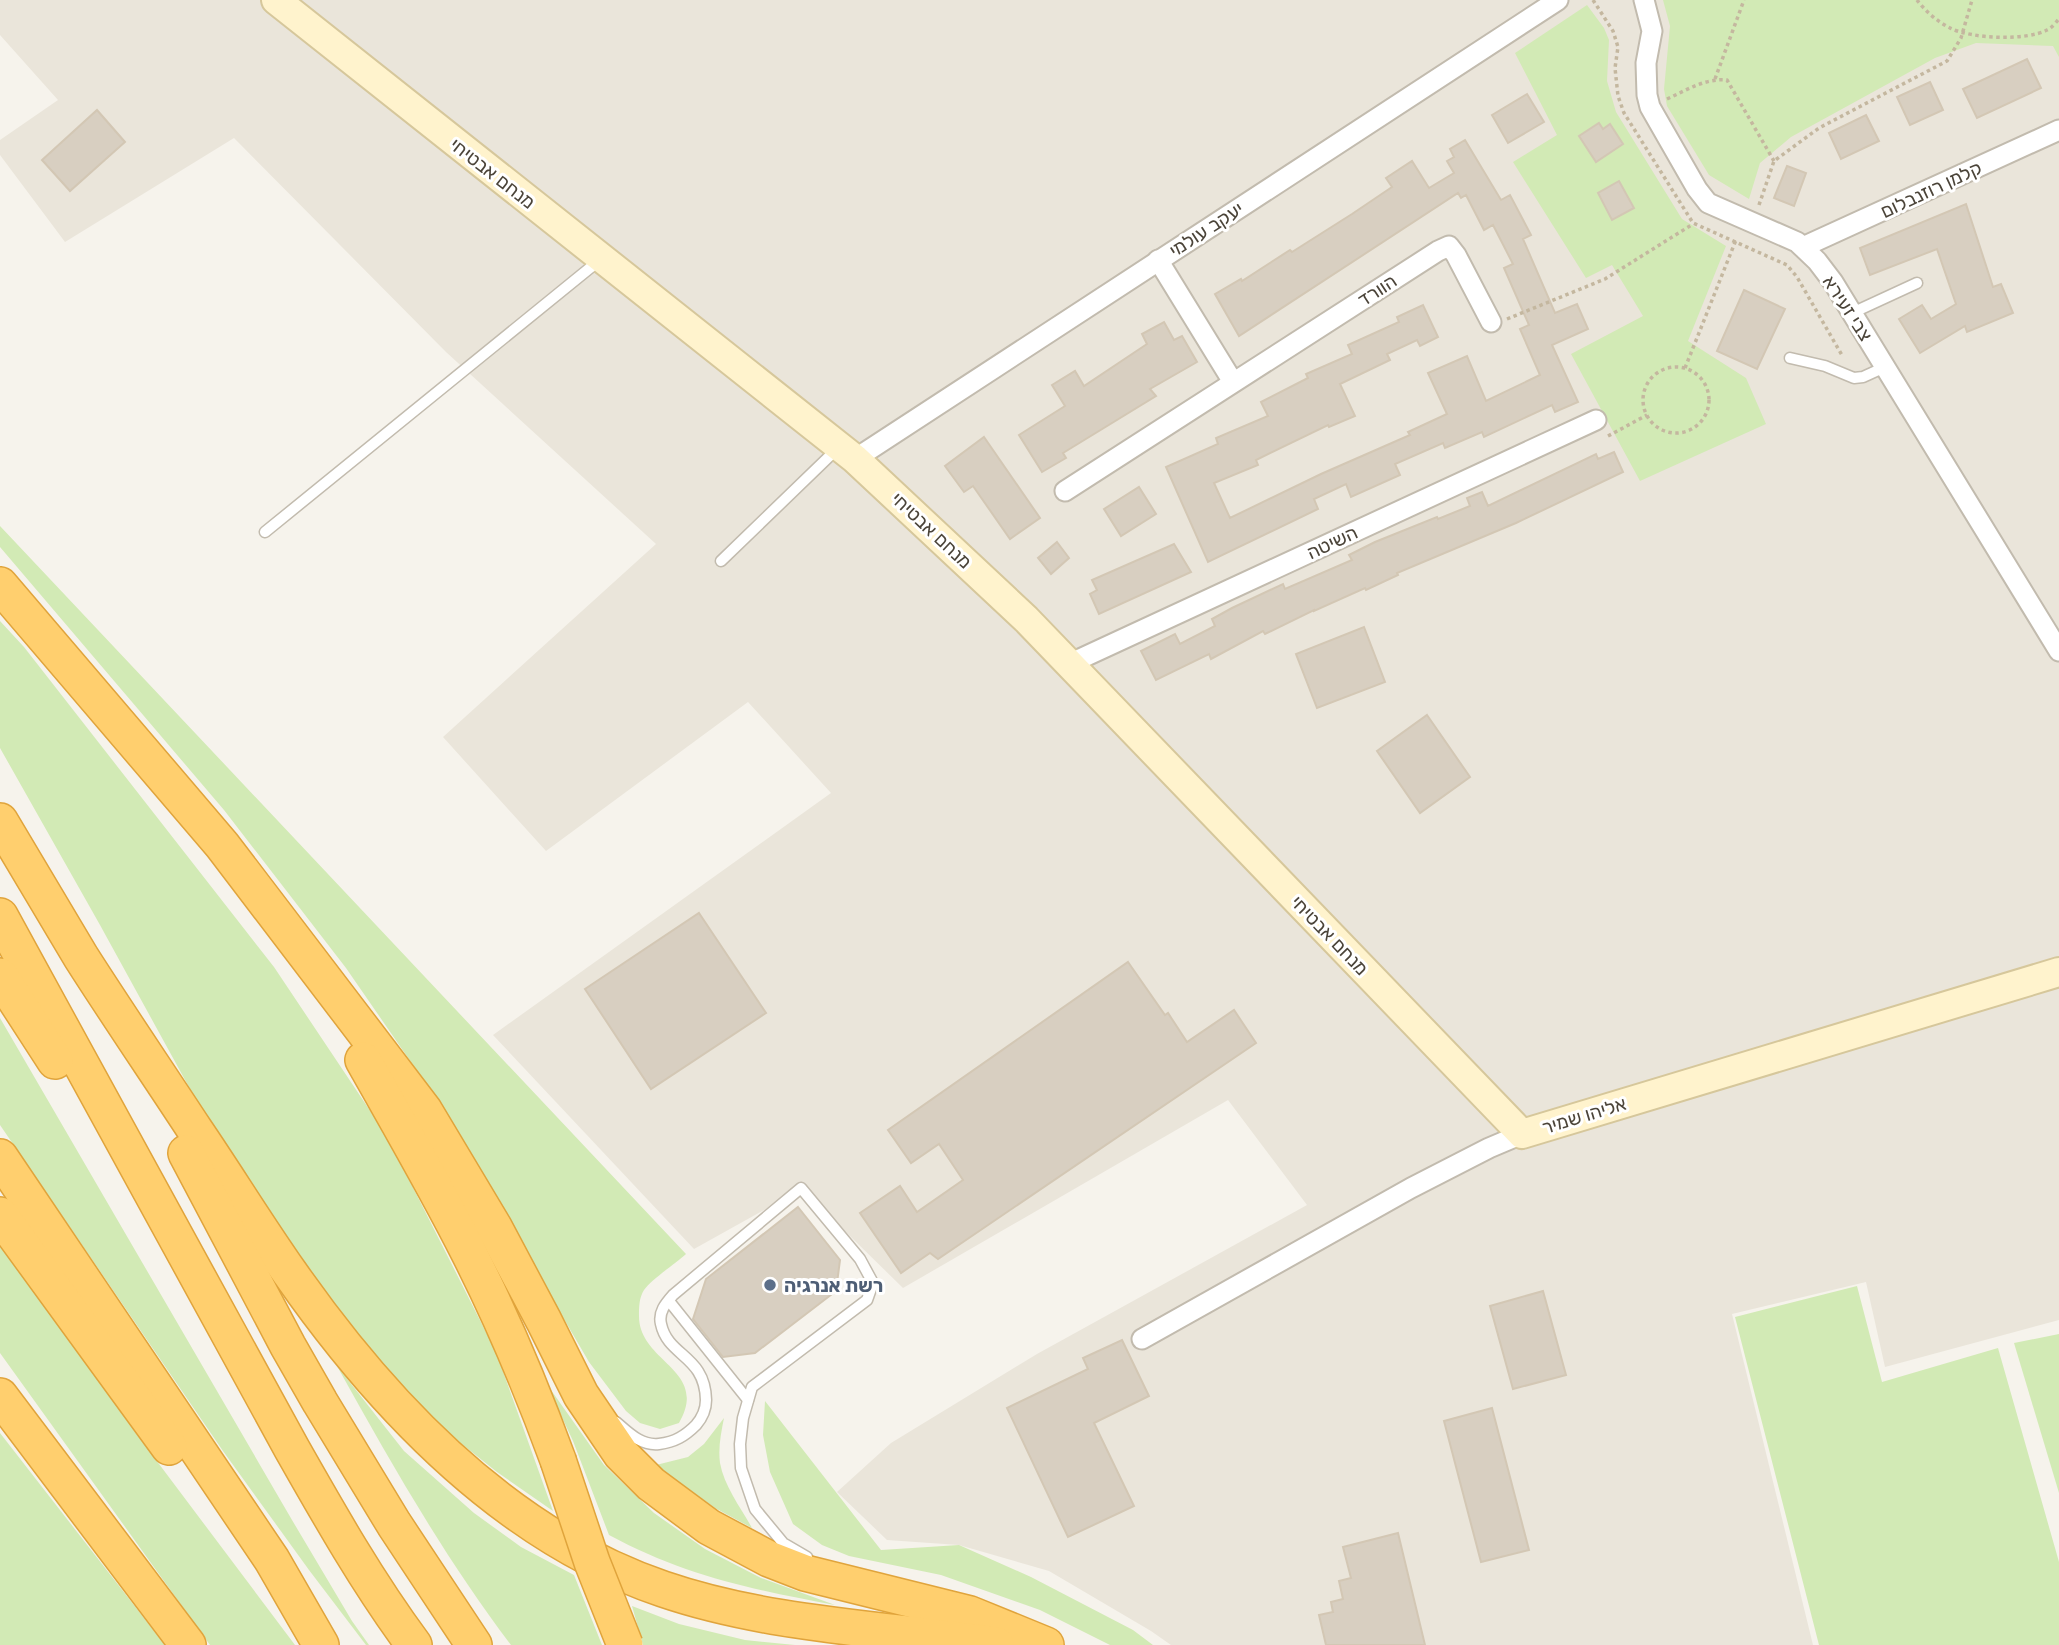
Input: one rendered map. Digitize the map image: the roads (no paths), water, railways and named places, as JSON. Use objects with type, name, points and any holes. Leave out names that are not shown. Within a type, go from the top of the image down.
[{"type":"highway","points":[[0,587],[222,845],[424,1110],[494,1227],[581,1395],[615,1446],[651,1485],[683,1509],[746,1548],[805,1573],[970,1614],[1046,1645]]},
{"type":"highway","points":[[0,821],[82,958],[291,1275],[388,1397],[478,1484],[526,1520],[562,1542],[623,1573],[663,1589],[711,1603],[812,1622],[996,1645]]},
{"type":"highway","points":[[268,904],[306,962],[433,1183],[510,1338],[530,1384],[592,1562],[625,1645]]},
{"type":"highway","points":[[0,916],[323,1505],[414,1645]]},
{"type":"highway","points":[[82,958],[288,1346],[394,1524],[474,1645]]},
{"type":"highway","points":[[0,976],[204,1290]]},
{"type":"highway","points":[[0,1157],[272,1560],[321,1645]]},
{"type":"highway","points":[[0,1215],[313,1645]]},
{"type":"highway","points":[[0,1388],[45,1455]]},
{"type":"highway","points":[[0,1396],[188,1645]]},
{"type":"street","name":"מנחם אבטיחי","points":[[276,0],[847,453],[963,558],[1069,664],[1522,1134]]},
{"type":"street","name":"יעקב עולמי","points":[[847,453],[1158,260],[1558,0]]},
{"type":"street","name":"צבי זעירא","points":[[1644,0],[1651,31],[1646,63],[1650,107],[1697,189],[1709,203],[1787,237],[1803,247],[1817,261],[1833,282],[2059,651]]},
{"type":"street","name":"קלמן רוזנבלום","points":[[1803,247],[2059,130]]},
{"type":"street","name":"הוורד","points":[[1065,491],[1448,246],[1491,322]]},
{"type":"street","points":[[1158,260],[1233,382]]},
{"type":"street","name":"השיטה","points":[[1069,664],[1595,420]]},
{"type":"street","name":"אליהו שמיר","points":[[1142,1339],[1411,1188],[1522,1134],[2059,972]]},
{"type":"lane","points":[[265,532],[601,258]]},
{"type":"lane","points":[[1852,313],[1917,283]]},
{"type":"lane","points":[[1790,358],[1825,366],[1854,377],[1863,377],[1885,367]]},
{"type":"lane","points":[[721,561],[847,453]]},
{"type":"lane","points":[[607,1412],[636,1439],[654,1444],[675,1441],[701,1420],[706,1406],[706,1386],[701,1373],[664,1334],[660,1320],[663,1308],[673,1295],[801,1188],[860,1258],[873,1283],[867,1300],[752,1387],[743,1418],[741,1468],[755,1509],[783,1543],[818,1563]]},
{"type":"lane","points":[[668,1301],[748,1400]]},
{"type":"lane","points":[[544,1321],[593,1394]]},
{"type":"lane","points":[[830,1569],[904,1598]]},
{"type":"place","name":"רשת אנרגיה","points":[[770,1285]]}]
